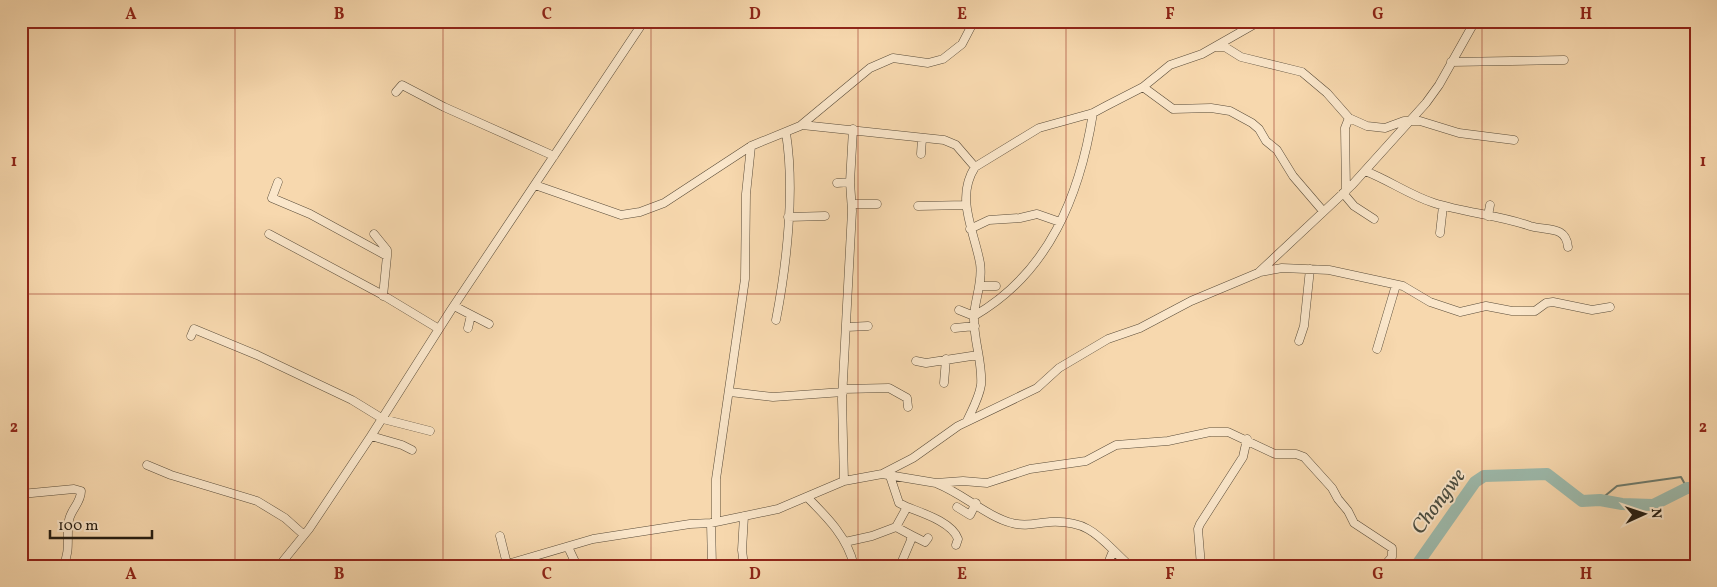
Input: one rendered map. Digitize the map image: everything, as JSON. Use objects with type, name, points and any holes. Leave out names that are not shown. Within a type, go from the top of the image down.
[{"type":"street","points":[[280,566],[304,535],[371,436],[454,306],[644,21]]},
{"type":"street","points":[[535,185],[609,211],[627,215],[664,203],[751,146],[802,125],[870,68],[893,58],[928,63],[943,59],[962,44],[974,21]]},
{"type":"street","points":[[967,421],[981,383],[974,316],[981,286],[980,263],[970,229],[965,191],[968,177],[975,166],[1039,128],[1093,113],[1143,87],[1170,65],[1212,48],[1260,21]]},
{"type":"street","points":[[1258,273],[1344,192],[1411,121],[1439,85],[1475,21]]},
{"type":"street","points":[[1212,48],[1225,47],[1241,57],[1302,72],[1328,93],[1349,118],[1367,126],[1381,128],[1404,121],[1411,121],[1436,124],[1459,133],[1514,140]]},
{"type":"street","points":[[1451,62],[1564,60]]},
{"type":"street","points":[[396,92],[402,85],[444,107],[554,156]]},
{"type":"street","points":[[1143,87],[1173,109],[1211,108],[1230,111],[1252,123],[1260,129],[1266,141],[1277,150],[1293,176],[1323,211]]},
{"type":"street","points":[[974,316],[994,304],[1035,266],[1052,242],[1080,175],[1087,150],[1093,113]]},
{"type":"street","points":[[1349,118],[1345,128],[1344,192],[1354,206],[1374,219]]},
{"type":"street","points":[[802,125],[944,140],[956,145],[975,166]]},
{"type":"street","points":[[844,481],[843,390],[852,242],[850,182],[853,129]]},
{"type":"street","points":[[776,320],[788,217],[790,161],[786,132]]},
{"type":"street","points":[[921,154],[922,138]]},
{"type":"street","points":[[712,566],[716,479],[745,279],[746,194],[751,146]]},
{"type":"street","points":[[1365,171],[1417,197],[1443,206],[1506,218],[1534,227],[1558,230],[1567,238],[1568,247]]},
{"type":"street","points":[[278,182],[272,198],[310,214],[387,256]]},
{"type":"street","points":[[837,183],[850,182]]},
{"type":"street","points":[[852,204],[877,204]]},
{"type":"street","points":[[1488,216],[1490,205]]},
{"type":"street","points":[[918,206],[966,206]]},
{"type":"street","points":[[1440,233],[1443,206]]},
{"type":"street","points":[[970,229],[976,224],[989,220],[1020,218],[1037,214],[1060,222]]},
{"type":"street","points":[[788,217],[825,216]]},
{"type":"street","points":[[269,234],[384,296],[439,329]]},
{"type":"street","points":[[374,234],[387,250],[384,296]]},
{"type":"street","points":[[886,475],[967,421],[1037,388],[1059,368],[1108,339],[1140,328],[1191,301],[1258,273],[1282,268],[1329,270],[1403,286],[1430,302],[1460,312],[1486,306],[1512,311],[1535,311],[1546,303],[1553,302],[1592,310],[1610,306]]},
{"type":"street","points":[[1299,341],[1304,326],[1310,269]]},
{"type":"street","points":[[1376,349],[1396,284]]},
{"type":"street","points":[[981,286],[996,286]]},
{"type":"street","points":[[454,306],[489,324]]},
{"type":"street","points":[[959,310],[974,316]]},
{"type":"street","points":[[468,328],[471,315]]},
{"type":"street","points":[[847,327],[868,326]]},
{"type":"street","points":[[955,328],[975,326]]},
{"type":"street","points":[[190,336],[194,329],[258,355],[352,400],[382,418],[430,431]]},
{"type":"street","points":[[916,361],[926,363],[978,355]]},
{"type":"street","points":[[944,383],[946,359]]},
{"type":"street","points":[[730,392],[772,396],[889,388],[908,398],[908,407]]},
{"type":"street","points":[[500,536],[504,565],[593,539],[714,522],[778,509],[808,498],[844,481],[886,475],[936,483],[963,481],[987,483],[1030,468],[1086,461],[1116,446],[1168,441],[1210,432],[1228,432],[1247,439],[1275,454],[1296,454],[1311,464],[1332,488],[1338,500],[1348,511],[1354,524],[1392,548],[1392,558],[1384,566]]},
{"type":"street","points":[[371,436],[402,445],[412,450]]},
{"type":"street","points":[[1201,566],[1198,530],[1200,524],[1242,456],[1247,439]]},
{"type":"street","points":[[147,465],[171,475],[257,501],[285,518],[304,535]]},
{"type":"street","points":[[886,475],[899,503],[932,516],[956,532],[958,539],[956,545]]},
{"type":"street","points":[[936,483],[999,518],[1020,525],[1072,522],[1083,525],[1130,566]]},
{"type":"street","points":[[21,494],[74,489],[81,491],[78,506],[71,513],[69,521],[68,557],[63,566]]},
{"type":"street","points":[[808,498],[826,516],[845,542],[854,566]]},
{"type":"street","points":[[957,507],[970,515],[976,504]]},
{"type":"street","points":[[845,542],[872,536],[896,527],[907,507]]},
{"type":"street","points":[[744,516],[742,550],[744,566]]},
{"type":"street","points":[[896,527],[925,542],[928,538]]},
{"type":"street","points":[[900,566],[911,540],[911,535]]},
{"type":"street","points":[[568,547],[577,566]]},
{"type":"street","points":[[1107,566],[1113,551]]},
{"type":"street","points":[[536,556],[538,566]]},
{"type":"waterway","name":"Chongwe","points":[[1416,566],[1475,482],[1484,476],[1547,474],[1582,501],[1600,500],[1622,504],[1653,505],[1687,488],[1696,488]]},
{"type":"waterway","points":[[1600,500],[1617,486],[1681,477],[1687,488]]}]
